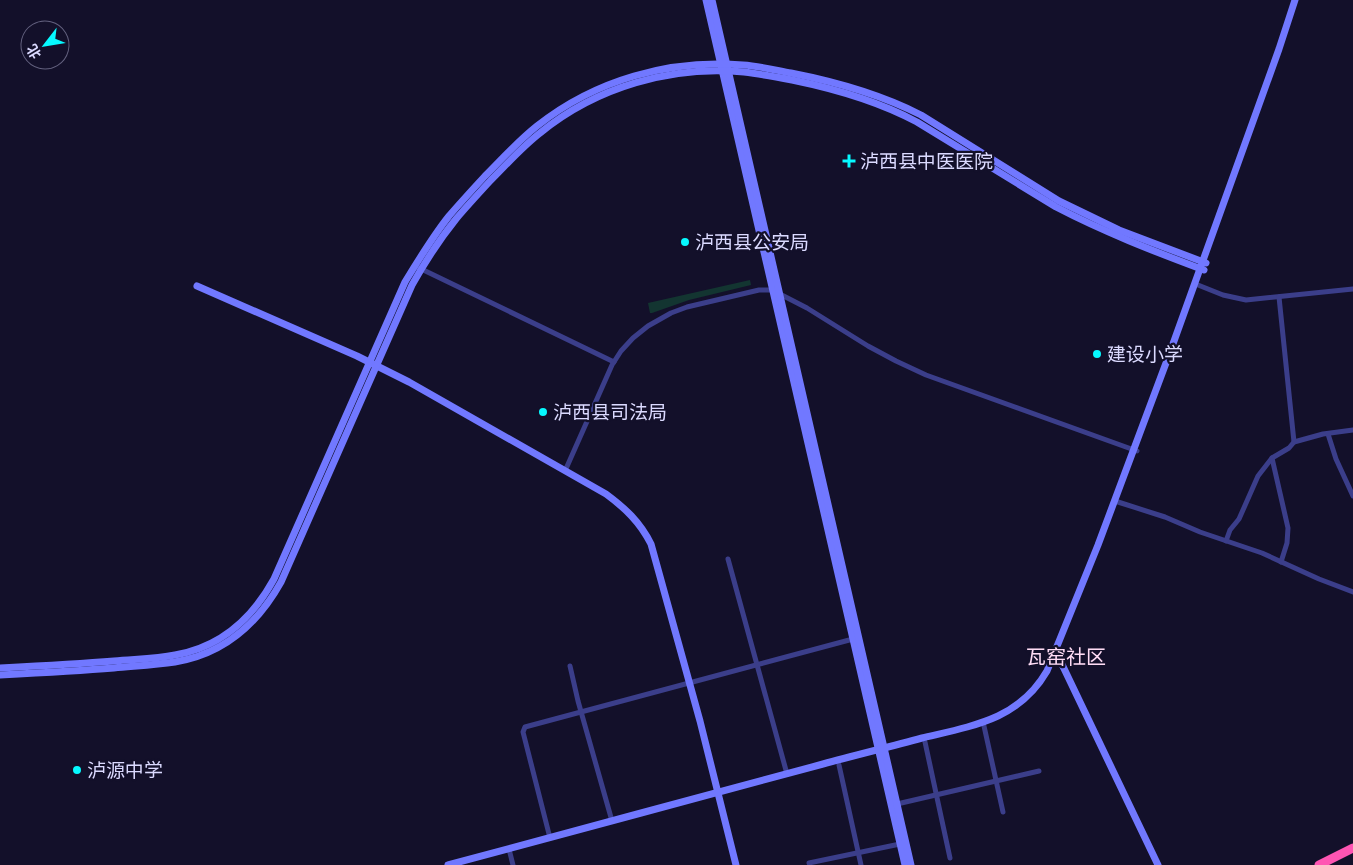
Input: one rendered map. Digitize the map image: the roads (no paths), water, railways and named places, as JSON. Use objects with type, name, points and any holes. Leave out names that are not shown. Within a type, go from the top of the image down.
[{"type":"highway","points":[[1319,865],[1353,848]]},
{"type":"main road","points":[[706,0],[724,67],[776,291],[881,751],[905,865]]},
{"type":"main road","points":[[712,0],[724,67]]},
{"type":"main road","points":[[448,865],[510,851],[719,795],[787,774],[953,731],[992,718],[1015,706],[1037,686],[1048,671],[1198,285],[1295,0]]},
{"type":"main road","points":[[466,865],[550,838],[612,821],[838,765],[881,751],[925,742],[984,726],[1010,714],[1033,696],[1051,672],[1118,502],[1135,450],[1283,51],[1300,0]]},
{"type":"main road","points":[[0,668],[175,655],[208,644],[244,622],[261,601],[274,579],[373,364],[412,285],[418,268],[455,220],[508,162],[540,133],[570,111],[619,88],[643,80],[724,67],[810,84],[853,95],[896,111],[928,128],[1062,211],[1116,237],[1203,266]]},
{"type":"main road","points":[[197,286],[373,364],[409,382],[606,494],[638,521],[651,544],[736,865]]},
{"type":"main road","points":[[776,291],[852,639],[897,804],[911,865]]},
{"type":"main road","points":[[0,676],[177,662],[211,651],[233,639],[248,627],[264,610],[281,582],[373,364]]},
{"type":"main road","points":[[1058,656],[1158,865]]},
{"type":"street","points":[[418,268],[614,362]]},
{"type":"street","points":[[1198,285],[1223,295],[1246,300],[1353,289]]},
{"type":"street","points":[[565,471],[614,362],[626,345],[656,320],[671,312],[759,290],[776,291],[868,346],[926,374],[1135,450]]},
{"type":"street","points":[[1279,297],[1294,442]]},
{"type":"street","points":[[1226,541],[1230,530],[1239,519],[1258,476],[1272,458],[1289,448],[1294,442],[1353,430]]},
{"type":"street","points":[[1328,434],[1336,459],[1353,496]]},
{"type":"street","points":[[1272,458],[1288,528],[1287,542],[1281,562]]},
{"type":"street","points":[[1118,502],[1165,517],[1188,528],[1262,553],[1353,592]]},
{"type":"street","points":[[728,559],[787,774]]},
{"type":"street","points":[[550,838],[523,730],[527,726],[852,639]]},
{"type":"street","points":[[570,666],[612,821]]},
{"type":"street","points":[[984,726],[1003,812]]},
{"type":"street","points":[[925,742],[950,858]]},
{"type":"street","points":[[838,765],[861,865]]},
{"type":"street","points":[[897,804],[1039,771]]},
{"type":"street","points":[[809,863],[900,844]]},
{"type":"street","points":[[510,851],[513,865]]},
{"type":"place","name":"泸西县中医医院","points":[[849,161]]},
{"type":"place","name":"泸西县公安局","points":[[685,242]]},
{"type":"place","name":"建设小学","points":[[1097,354]]},
{"type":"place","name":"泸西县司法局","points":[[543,412]]},
{"type":"place","name":"泸源中学","points":[[77,770]]},
{"type":"district","name":"瓦窑社区","points":[[1066,657]]}]
